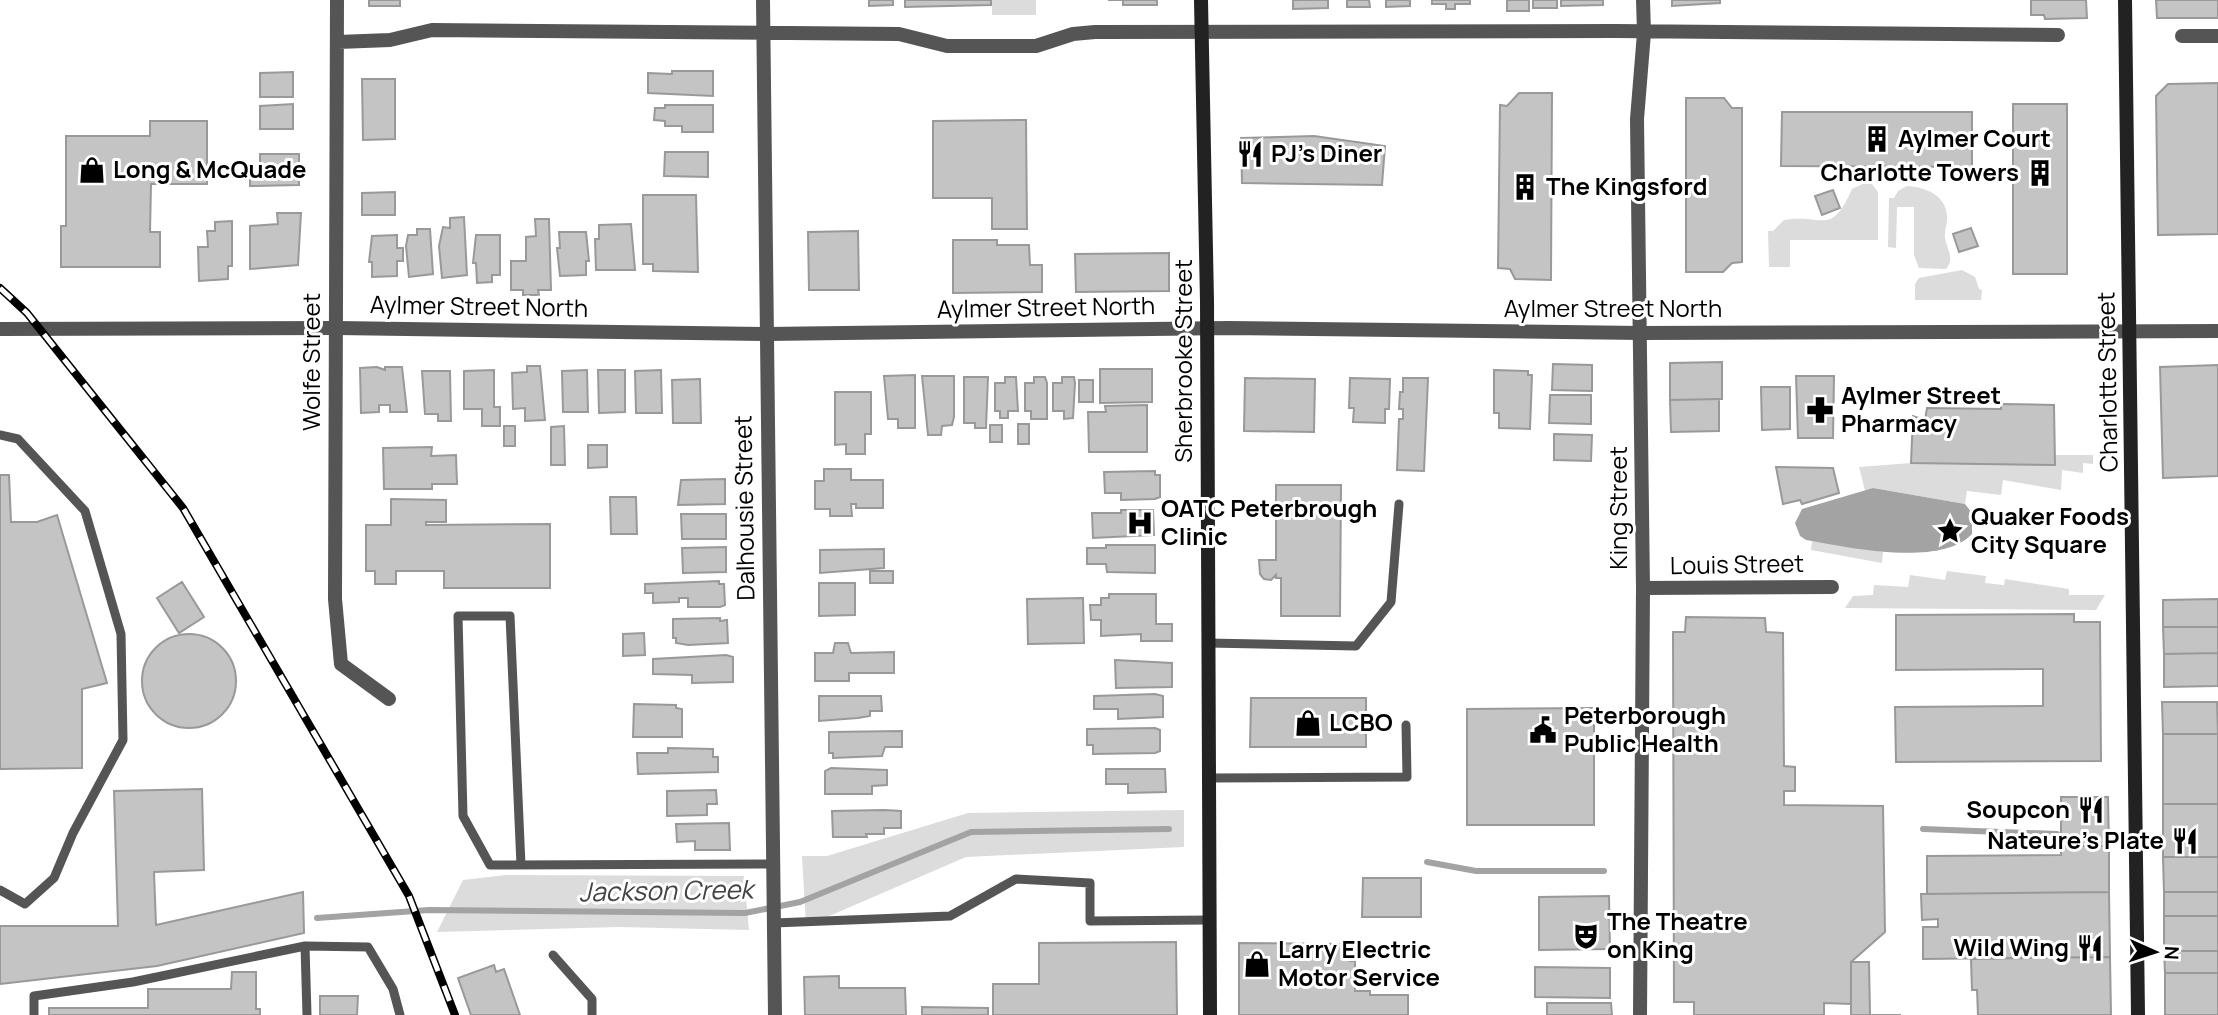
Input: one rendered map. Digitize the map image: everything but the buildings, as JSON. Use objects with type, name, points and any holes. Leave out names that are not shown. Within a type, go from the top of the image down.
[{"type":"main road","name":"Sherbrooke Street","points":[[1201,0],[1207,328],[1210,1015]]},
{"type":"main road","name":"Charlotte Street","points":[[2125,0],[2138,1015]]},
{"type":"street","name":"Wolfe Street","points":[[337,0],[334,189],[337,328],[335,599],[341,664],[389,699]]},
{"type":"street","name":"Dalhousie Street","points":[[763,0],[775,1015]]},
{"type":"street","name":"King Street","points":[[1640,1015],[1643,589],[1637,119],[1644,33],[1643,0]]},
{"type":"street","points":[[338,42],[390,40],[432,30],[899,34],[947,46],[1035,46],[1084,33],[2059,35]]},
{"type":"street","points":[[2182,36],[2218,36]]},
{"type":"street","name":"Aylmer Street North","points":[[0,329],[337,328],[766,334],[1207,328],[1641,332],[2218,331]]},
{"type":"street","name":"Louis Street","points":[[1643,589],[1832,587]]},
{"type":"lane","points":[[0,435],[18,439],[85,511],[121,634],[123,740],[73,833],[54,878],[25,904],[0,890]]},
{"type":"lane","points":[[1208,643],[1356,646],[1391,601],[1399,504]]},
{"type":"lane","points":[[521,865],[510,615],[458,616],[463,816],[490,865],[521,865],[773,864]]},
{"type":"lane","points":[[1209,778],[1407,777],[1406,725]]},
{"type":"lane","points":[[774,926],[950,916],[1016,879],[1090,883],[1090,921],[1210,920]]},
{"type":"lane","points":[[34,1015],[34,996],[132,982],[305,946],[368,947],[393,989],[400,1015]]},
{"type":"lane","points":[[305,946],[307,1015]]},
{"type":"lane","points":[[553,955],[593,999],[592,1015]]},
{"type":"shaded area","points":[[992,0],[1036,0],[1036,15],[992,15]]},
{"type":"shaded area","points":[[1865,183],[1872,184],[1878,192],[1878,240],[1790,240],[1790,267],[1769,267],[1768,231],[1773,231],[1784,220],[1831,218],[1838,214],[1852,189]]},
{"type":"shaded area","points":[[1907,186],[1927,190],[1939,198],[1946,209],[1945,238],[1950,258],[1946,269],[1919,268],[1914,255],[1914,207],[1897,207],[1896,248],[1888,247],[1889,198],[1894,198],[1898,191]]},
{"type":"shaded area","points":[[1962,270],[1975,277],[1979,289],[1982,290],[1981,300],[1915,300],[1915,284],[1919,278]]},
{"type":"shaded area","points":[[2054,455],[2093,455],[2093,464],[2083,463],[2083,473],[2062,470],[2061,490],[2003,480],[2001,495],[1967,491],[1965,504],[1873,488],[1865,491],[1859,467],[1911,463],[2054,465]]},
{"type":"shaded area","points":[[1873,488],[1965,504],[1972,513],[1972,534],[1957,544],[1916,553],[1845,547],[1806,540],[1800,536],[1795,523],[1802,509]]},
{"type":"shaded area","points":[[1812,541],[1883,552],[1882,563],[1811,550]]},
{"type":"shaded area","points":[[1947,571],[1986,576],[1985,583],[2004,585],[2005,579],[2069,589],[2069,595],[2105,595],[2096,610],[1845,608],[1853,596],[1873,595],[1874,585],[1908,587],[1910,575],[1945,580]]},
{"type":"shaded area","points":[[1184,810],[1184,847],[966,857],[806,926],[802,856],[827,856],[968,813]]},
{"type":"shaded area","points":[[506,875],[744,876],[749,930],[619,927],[437,932],[463,880]]},
{"type":"waterway","name":"Jackson Creek","points":[[317,918],[429,910],[745,913],[800,902],[971,832],[1169,829]]},
{"type":"waterway","name":"Jackson Creek","points":[[1923,829],[2057,834]]},
{"type":"waterway","name":"Jackson Creek","points":[[1427,862],[1476,871],[1604,871]]},
{"type":"railway","points":[[0,288],[27,313],[183,508],[409,896],[455,1015]]},
{"type":"place","name":"Aylmer Court","points":[[1877,139]]},
{"type":"place","name":"PJ's Diner","points":[[1250,154]]},
{"type":"place","name":"Long & McQuade","points":[[92,170]]},
{"type":"place","name":"Charlotte Towers","points":[[2040,173]]},
{"type":"place","name":"The Kingsford","points":[[1525,187]]},
{"type":"place","name":"Aylmer Street Pharmacy","points":[[1820,410]]},
{"type":"place","name":"OATC Peterbrough Clinic","points":[[1140,523]]},
{"type":"place","name":"Quaker Foods City Square","points":[[1950,531]]},
{"type":"place","name":"LCBO","points":[[1308,723]]},
{"type":"place","name":"Peterborough Public Health","points":[[1543,730]]},
{"type":"place","name":"Soupcon","points":[[2091,810]]},
{"type":"place","name":"Nateure's Plate","points":[[2185,841]]},
{"type":"place","name":"The Theatre on King","points":[[1586,936]]},
{"type":"place","name":"Wild Wing","points":[[2090,948]]},
{"type":"place","name":"Larry Electric Motor Service","points":[[1257,964]]}]
